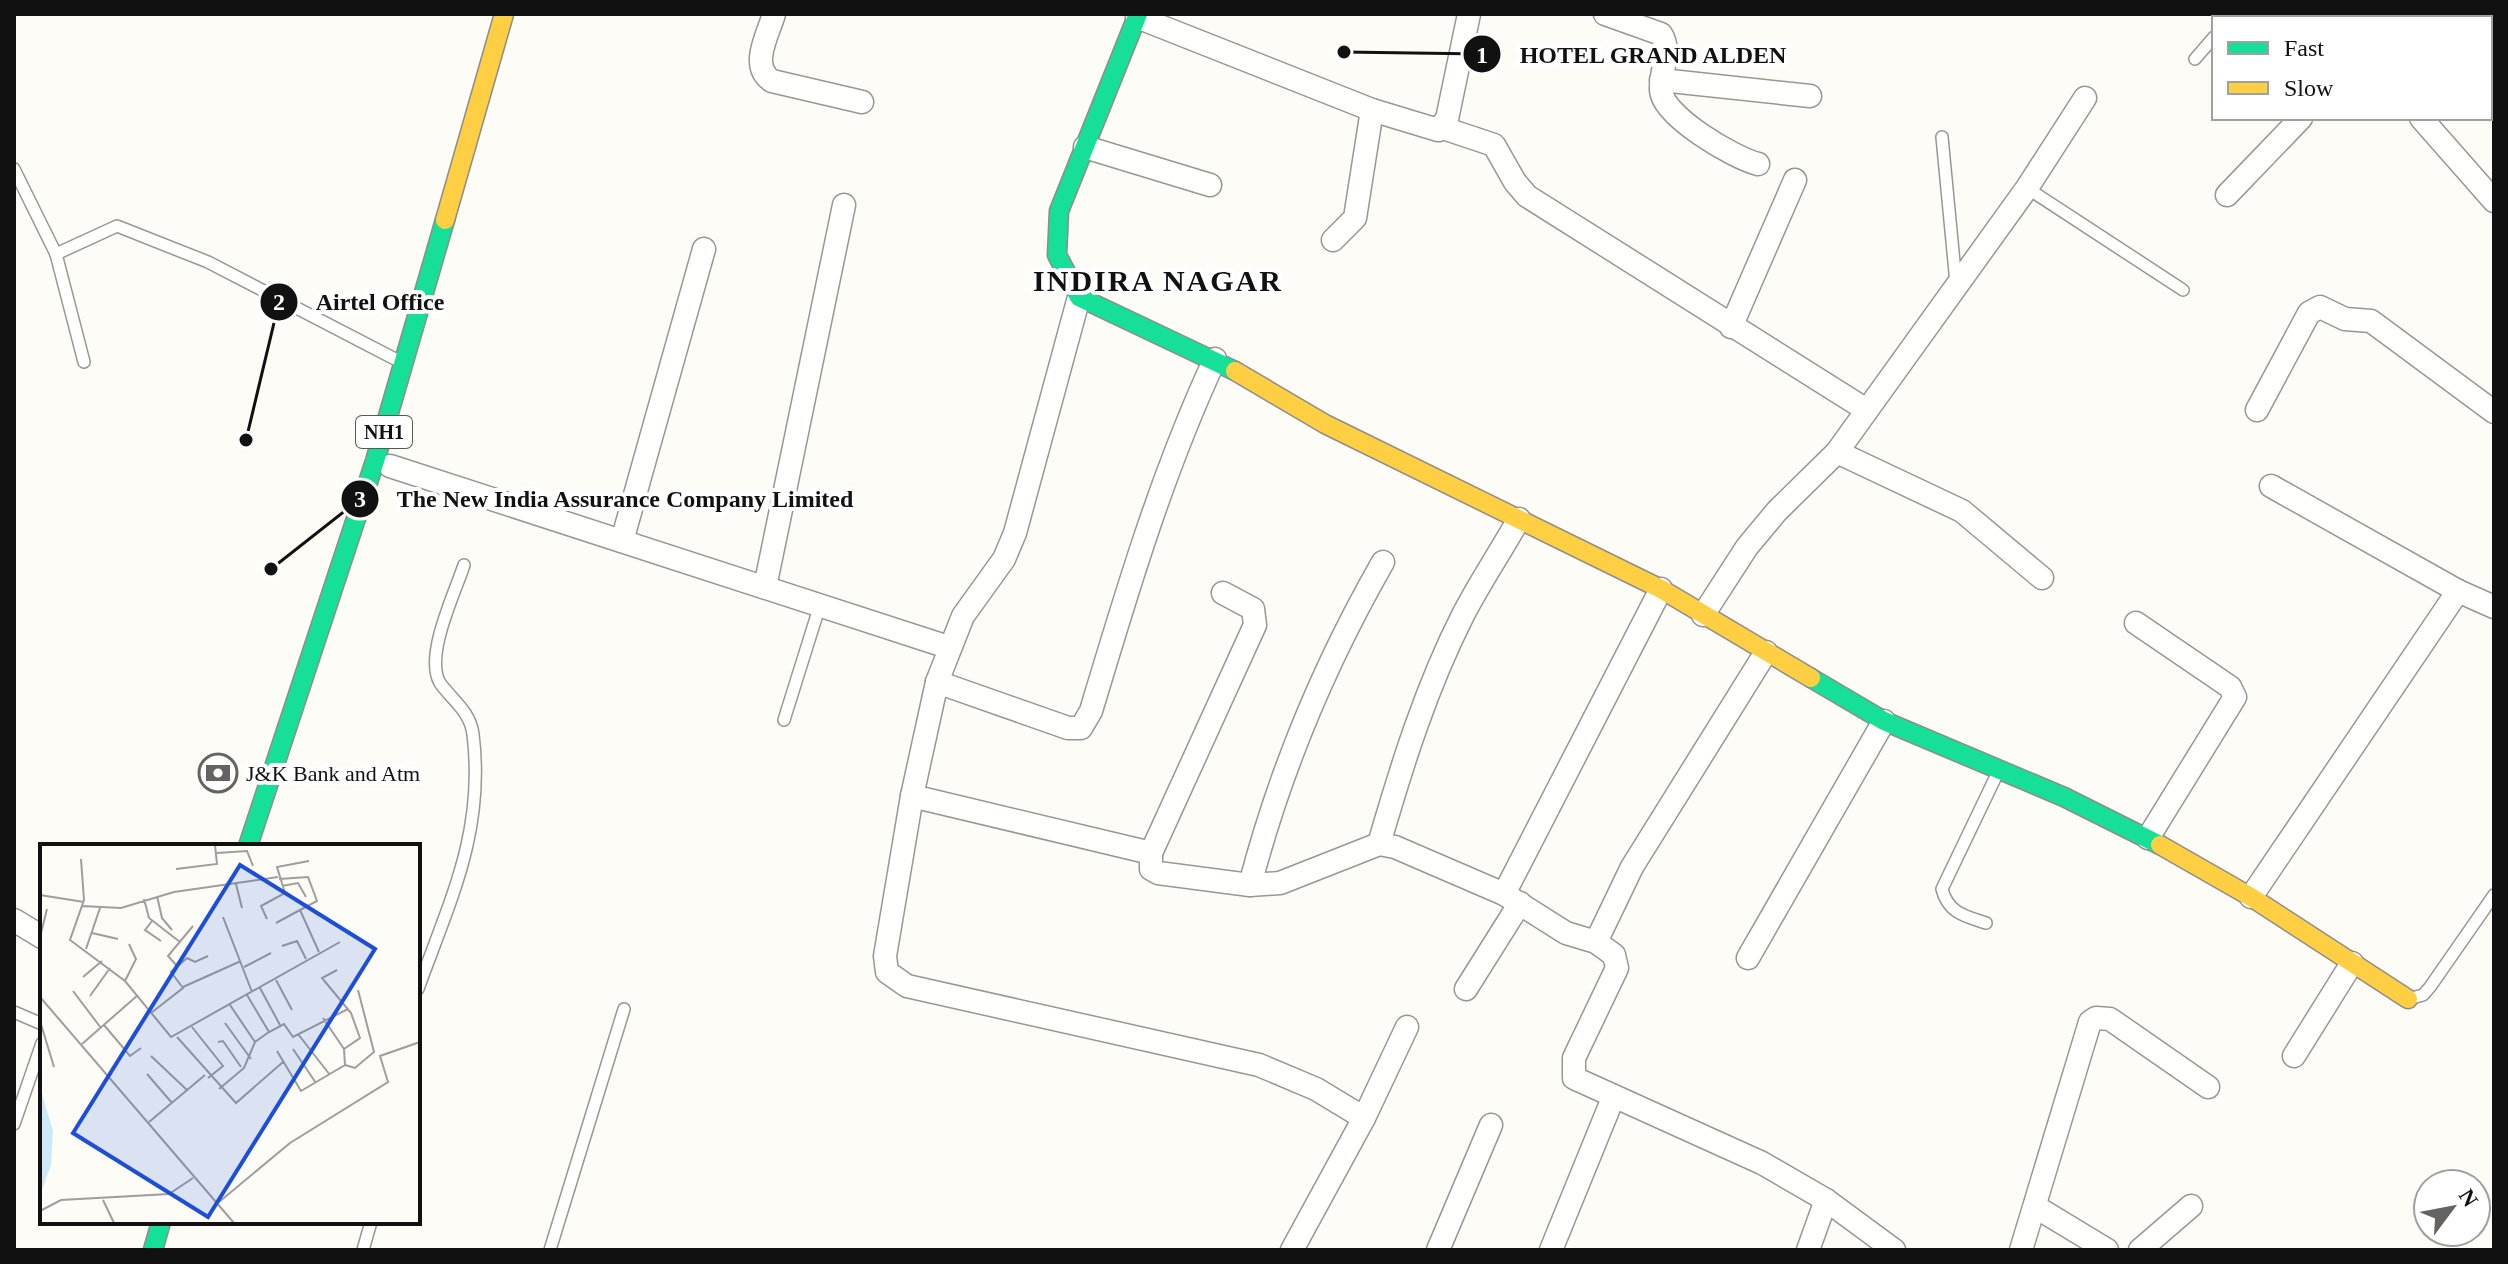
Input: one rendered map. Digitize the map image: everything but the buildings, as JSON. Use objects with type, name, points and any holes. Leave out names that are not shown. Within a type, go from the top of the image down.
[{"type":"main road","name":"NH1","points":[[249,844],[361,505],[504,14]]},
{"type":"main road","name":"NH1","points":[[336,642],[522,14]]},
{"type":"main road","points":[[1138,15],[1059,211],[1055,234],[1057,255],[1079,297],[1215,359],[1325,424],[1661,589],[1884,721],[2148,838],[2251,897],[2408,999]]},
{"type":"main road","points":[[153,1250],[160,1224]]},
{"type":"street","points":[[774,14],[759,61],[764,76],[772,81],[862,102]]},
{"type":"street","points":[[1443,128],[1469,14]]},
{"type":"street","points":[[1605,14],[1661,34],[1666,54],[1661,80],[1662,97],[1673,110],[1723,150],[1758,164]]},
{"type":"street","points":[[1138,15],[1372,110],[1431,130],[1443,128],[1494,145],[1527,196],[1865,409]]},
{"type":"street","points":[[1661,80],[1810,96]]},
{"type":"street","points":[[1703,615],[1747,547],[1777,511],[1837,452],[2027,188],[2085,98]]},
{"type":"street","points":[[1333,240],[1355,218],[1372,110]]},
{"type":"street","points":[[2227,195],[2299,120]]},
{"type":"street","points":[[2423,120],[2494,201]]},
{"type":"street","points":[[1085,147],[1210,185]]},
{"type":"street","points":[[1731,327],[1795,180]]},
{"type":"street","points":[[765,587],[844,205]]},
{"type":"street","points":[[622,541],[704,249]]},
{"type":"street","points":[[1079,297],[1015,533],[1004,559],[963,616],[948,647],[937,682],[912,796],[885,956],[887,972],[894,980],[907,986],[1259,1065],[1316,1089],[1364,1118]]},
{"type":"street","points":[[2257,410],[2309,313],[2320,307],[2345,319],[2371,321],[2494,412]]},
{"type":"street","points":[[937,682],[1068,728],[1081,728],[1091,711],[1155,502],[1180,434],[1215,359]]},
{"type":"street","points":[[1837,452],[1962,511],[2042,578]]},
{"type":"street","points":[[390,466],[948,647]]},
{"type":"street","points":[[2271,486],[2458,591],[2494,607]]},
{"type":"street","points":[[1379,844],[1407,746],[1435,676],[1464,613],[1519,519]]},
{"type":"street","points":[[1250,885],[1278,790],[1314,695],[1383,562]]},
{"type":"street","points":[[1466,989],[1661,589]]},
{"type":"street","points":[[2251,897],[2458,591]]},
{"type":"street","points":[[1223,593],[1253,609],[1255,625],[1151,853],[1153,872],[1250,885],[1280,883],[1379,844],[1395,847],[1512,898],[1566,933],[1596,942],[1614,955],[1617,968],[1572,1068],[1574,1078],[1584,1086],[1762,1163],[1826,1200],[1894,1250]]},
{"type":"street","points":[[2136,623],[2230,687],[2235,697],[2148,838]]},
{"type":"street","points":[[1596,942],[1632,867],[1766,652]]},
{"type":"street","points":[[1748,958],[1884,721]]},
{"type":"street","points":[[912,796],[1151,853]]},
{"type":"street","points":[[14,920],[40,936]]},
{"type":"street","points":[[2294,1056],[2352,963]]},
{"type":"street","points":[[2021,1250],[2085,1032],[2096,1018],[2110,1019],[2208,1087]]},
{"type":"street","points":[[1292,1250],[1364,1118],[1407,1027]]},
{"type":"street","points":[[1551,1250],[1613,1098]]},
{"type":"street","points":[[1438,1250],[1491,1125]]},
{"type":"street","points":[[1808,1250],[1826,1200]]},
{"type":"street","points":[[2140,1250],[2191,1206]]},
{"type":"street","points":[[2036,1207],[2107,1250]]},
{"type":"lane","points":[[2195,59],[2212,39]]},
{"type":"lane","points":[[1942,137],[1956,285]]},
{"type":"lane","points":[[14,169],[56,254],[84,362]]},
{"type":"lane","points":[[2027,188],[2183,290]]},
{"type":"lane","points":[[56,254],[117,226],[208,262],[403,363]]},
{"type":"lane","points":[[420,984],[459,882],[473,827],[473,732],[467,716],[440,682],[435,669],[439,639],[464,565]]},
{"type":"lane","points":[[784,720],[820,605]]},
{"type":"lane","points":[[1986,923],[1956,913],[1945,902],[1942,889],[1999,770]]},
{"type":"lane","points":[[2408,999],[2423,995],[2494,895]]},
{"type":"lane","points":[[550,1250],[624,1009]]},
{"type":"lane","points":[[14,1012],[40,1023]]},
{"type":"lane","points":[[14,1124],[40,1049]]},
{"type":"lane","points":[[363,1250],[370,1224]]},
{"type":"traffic: fast","points":[[1138,14],[1059,211],[1057,255],[1079,297],[1235,371]]},
{"type":"traffic: fast","points":[[249,844],[375,461],[445,220]]},
{"type":"traffic: fast","points":[[1811,678],[1884,721],[2064,797],[2160,845]]},
{"type":"traffic: fast","points":[[153,1250],[160,1224]]},
{"type":"traffic: slow","points":[[445,220],[504,14]]},
{"type":"traffic: slow","points":[[1235,371],[1325,424],[1661,589],[1811,678]]},
{"type":"traffic: slow","points":[[2160,845],[2251,897],[2408,999]]},
{"type":"place","name":"HOTEL GRAND ALDEN","points":[[1344,52]]},
{"type":"place","name":"Airtel Office","points":[[246,440]]},
{"type":"place","name":"The New India Assurance Company Limited","points":[[271,569]]},
{"type":"place","name":"J&K Bank and Atm","points":[[218,773]]},
{"type":"district","name":"INDIRA NAGAR","points":[[1158,280]]}]
